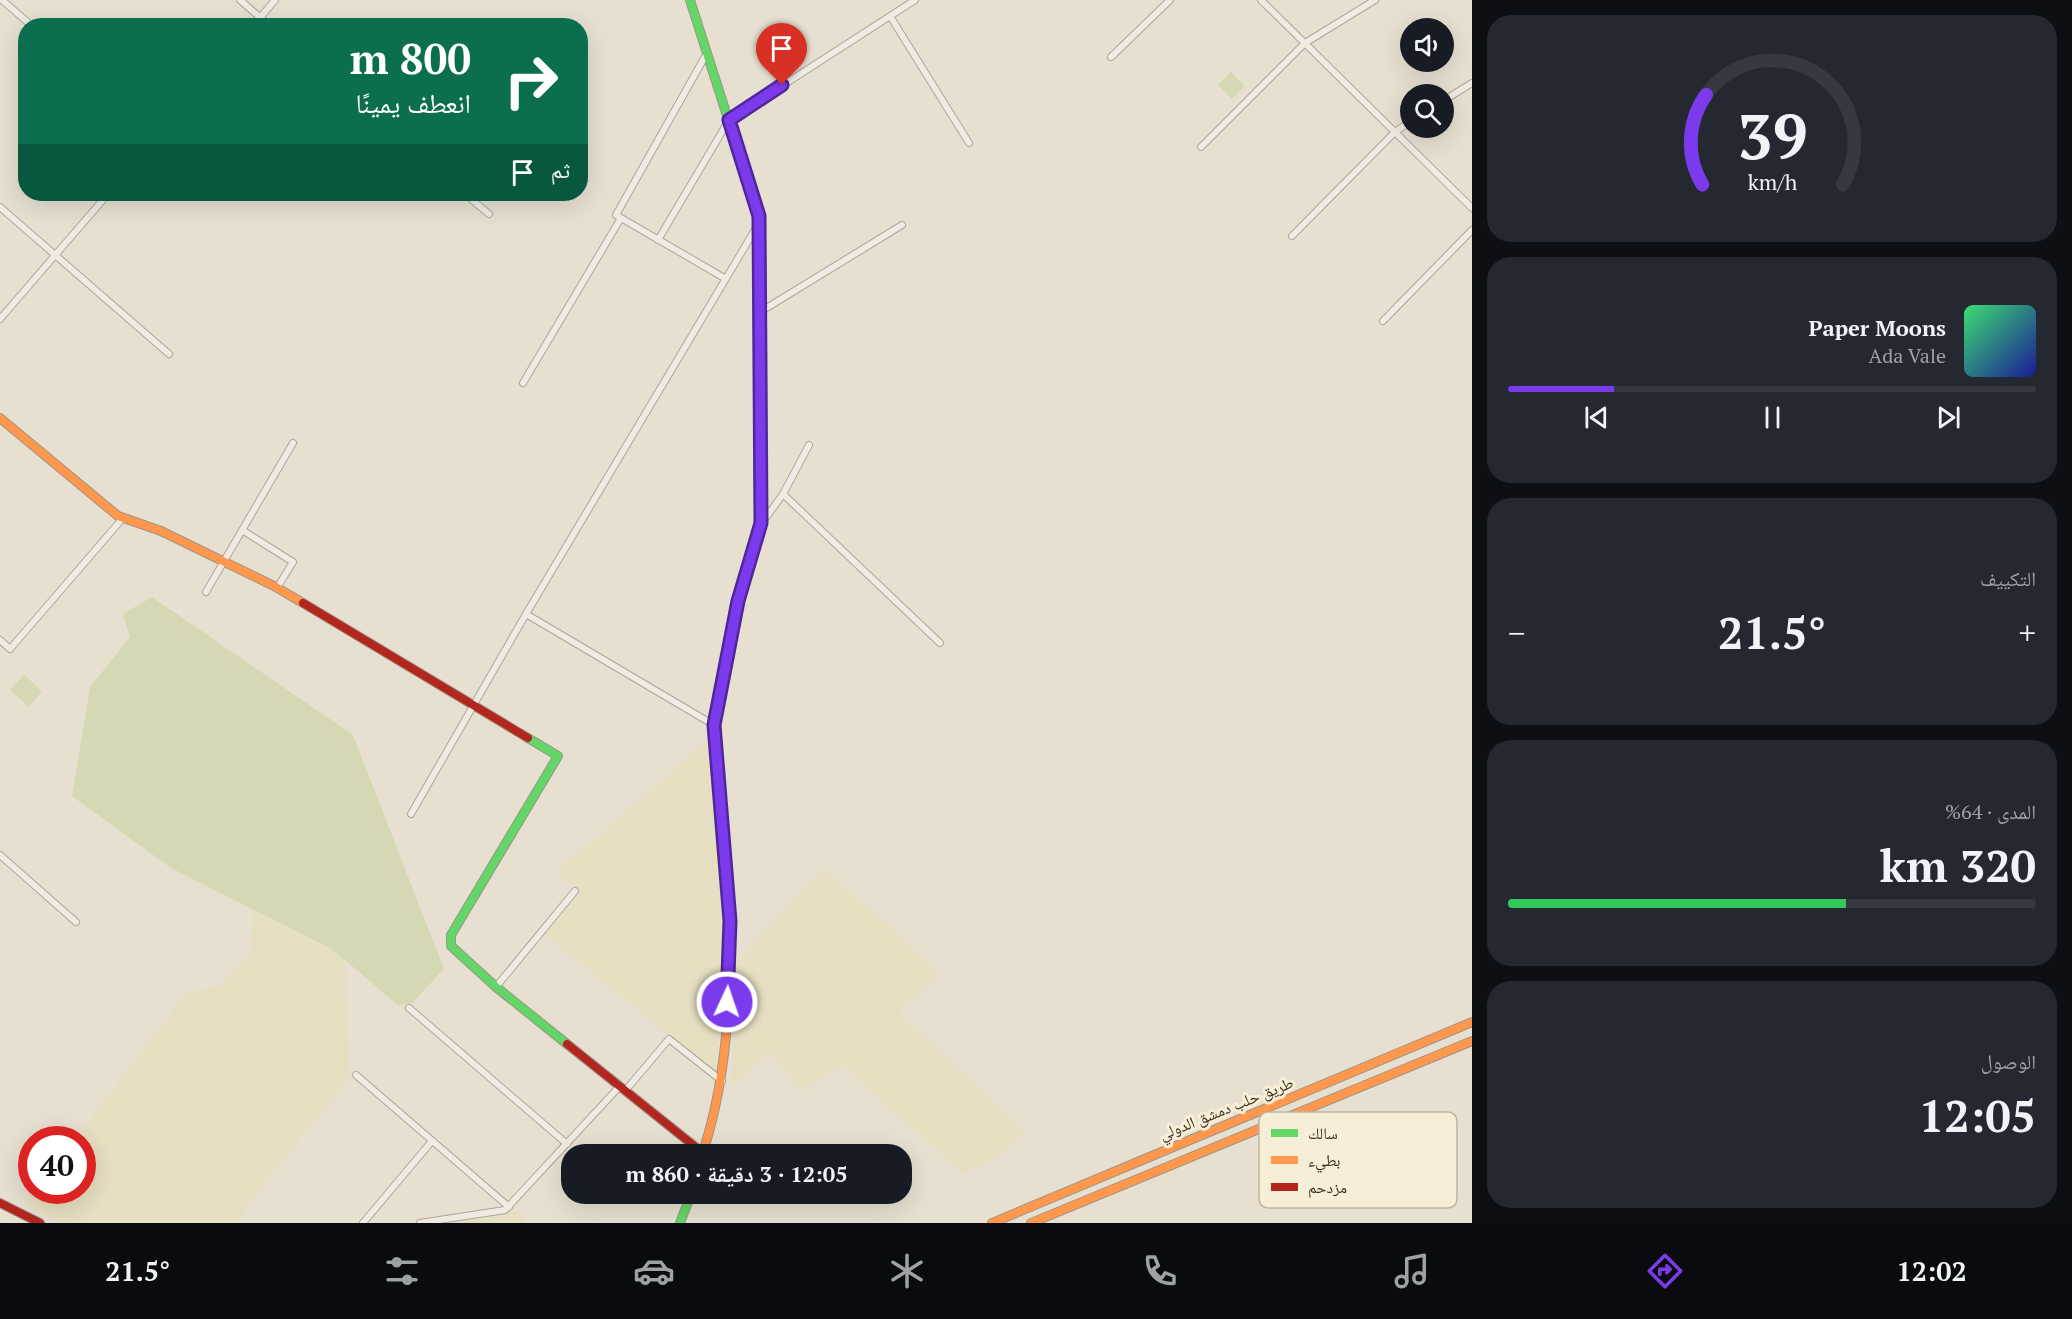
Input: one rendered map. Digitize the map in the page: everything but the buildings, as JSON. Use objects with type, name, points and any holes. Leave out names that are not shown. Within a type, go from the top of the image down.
[{"type":"main road","points":[[690,0],[759,222],[761,523],[738,601],[714,725],[730,921],[722,1081],[706,1144]]},
{"type":"main road","points":[[0,418],[63,473],[123,518],[160,531],[277,588],[558,756],[451,935],[452,946],[455,952],[496,987],[691,1144]]},
{"type":"main road","name":"طريق حلب دمشق الدولي","points":[[992,1223],[1472,1022]]},
{"type":"main road","name":"طريق حلب دمشق الدولي","points":[[1300,1112],[1472,1041]]},
{"type":"main road","name":"طريق حلب دمشق الدولي","points":[[1031,1223],[1259,1129]]},
{"type":"main road","points":[[0,1203],[40,1223]]},
{"type":"main road","points":[[680,1223],[687,1204]]},
{"type":"street","points":[[2,0],[23,18]]},
{"type":"street","points":[[240,0],[260,17],[276,0]]},
{"type":"street","points":[[658,240],[729,120],[915,0]]},
{"type":"street","points":[[1111,57],[1170,0]]},
{"type":"street","points":[[1261,0],[1472,208]]},
{"type":"street","points":[[1201,147],[1305,43],[1375,0]]},
{"type":"street","points":[[890,16],[969,143]]},
{"type":"street","points":[[707,53],[616,215],[726,279]]},
{"type":"street","points":[[1454,94],[1472,83]]},
{"type":"street","points":[[1292,236],[1400,129]]},
{"type":"street","points":[[0,319],[102,201]]},
{"type":"street","points":[[473,201],[489,214]]},
{"type":"street","points":[[0,207],[169,354]]},
{"type":"street","points":[[523,383],[621,218]]},
{"type":"street","points":[[411,814],[526,614],[759,222]]},
{"type":"street","points":[[760,312],[902,225]]},
{"type":"street","points":[[1383,321],[1472,230]]},
{"type":"street","points":[[206,592],[293,443]]},
{"type":"street","points":[[761,523],[783,494],[809,445]]},
{"type":"street","points":[[783,494],[940,643]]},
{"type":"street","points":[[0,640],[10,649],[123,518]]},
{"type":"street","points":[[242,530],[293,562],[277,588]]},
{"type":"street","points":[[526,614],[714,725]]},
{"type":"street","points":[[0,855],[76,922]]},
{"type":"street","points":[[496,987],[574,891]]},
{"type":"street","points":[[409,1008],[567,1144],[669,1039],[722,1081]]},
{"type":"street","points":[[356,1075],[509,1207]]},
{"type":"street","points":[[363,1223],[432,1141]]},
{"type":"street","points":[[420,1223],[498,1212],[509,1207],[561,1151]]},
{"type":"shaded area","points":[[709,739],[713,811],[724,912],[717,1074],[545,935],[580,892],[556,872]]},
{"type":"shaded area","points":[[824,868],[941,973],[899,1012],[1025,1131],[1002,1154],[963,1174],[842,1065],[802,1091],[768,1053],[731,1088],[735,962]]},
{"type":"shaded area","points":[[254,909],[332,949],[346,961],[349,1080],[267,1180],[237,1223],[60,1223],[25,1204],[96,1204],[96,1126],[85,1126],[186,993],[220,985],[250,954]]},
{"type":"shaded area","points":[[521,1211],[525,1223],[435,1223]]},
{"type":"green space","points":[[1231,72],[1245,86],[1232,99],[1218,85]]},
{"type":"green space","points":[[152,597],[353,735],[444,969],[412,1003],[398,1005],[332,949],[171,868],[72,796],[90,687],[130,637],[123,614]]},
{"type":"green space","points":[[24,675],[42,691],[29,707],[10,690]]},
{"type":"traffic: fast","points":[[690,0],[759,216],[761,500]]},
{"type":"traffic: fast","points":[[528,738],[558,756],[451,935],[451,946],[496,987],[567,1044]]},
{"type":"traffic: fast","points":[[680,1223],[687,1204]]},
{"type":"traffic: slow","points":[[0,418],[118,516],[161,531],[274,586],[303,603]]},
{"type":"traffic: slow","points":[[705,1144],[713,1117],[726,1041],[729,923],[724,845]]},
{"type":"traffic: slow","points":[[992,1223],[1472,1022]]},
{"type":"traffic: slow","points":[[1300,1112],[1472,1041]]},
{"type":"traffic: slow","points":[[1031,1223],[1259,1129]]},
{"type":"traffic: jam","points":[[724,845],[714,725],[738,601],[761,523],[761,500]]},
{"type":"traffic: jam","points":[[303,603],[528,738]]},
{"type":"traffic: jam","points":[[567,1044],[692,1144]]},
{"type":"traffic: jam","points":[[0,1203],[40,1223]]},
{"type":"route","points":[[727,1002],[730,921],[714,725],[738,601],[761,523],[762,421],[759,216],[729,120],[782,85]]}]
